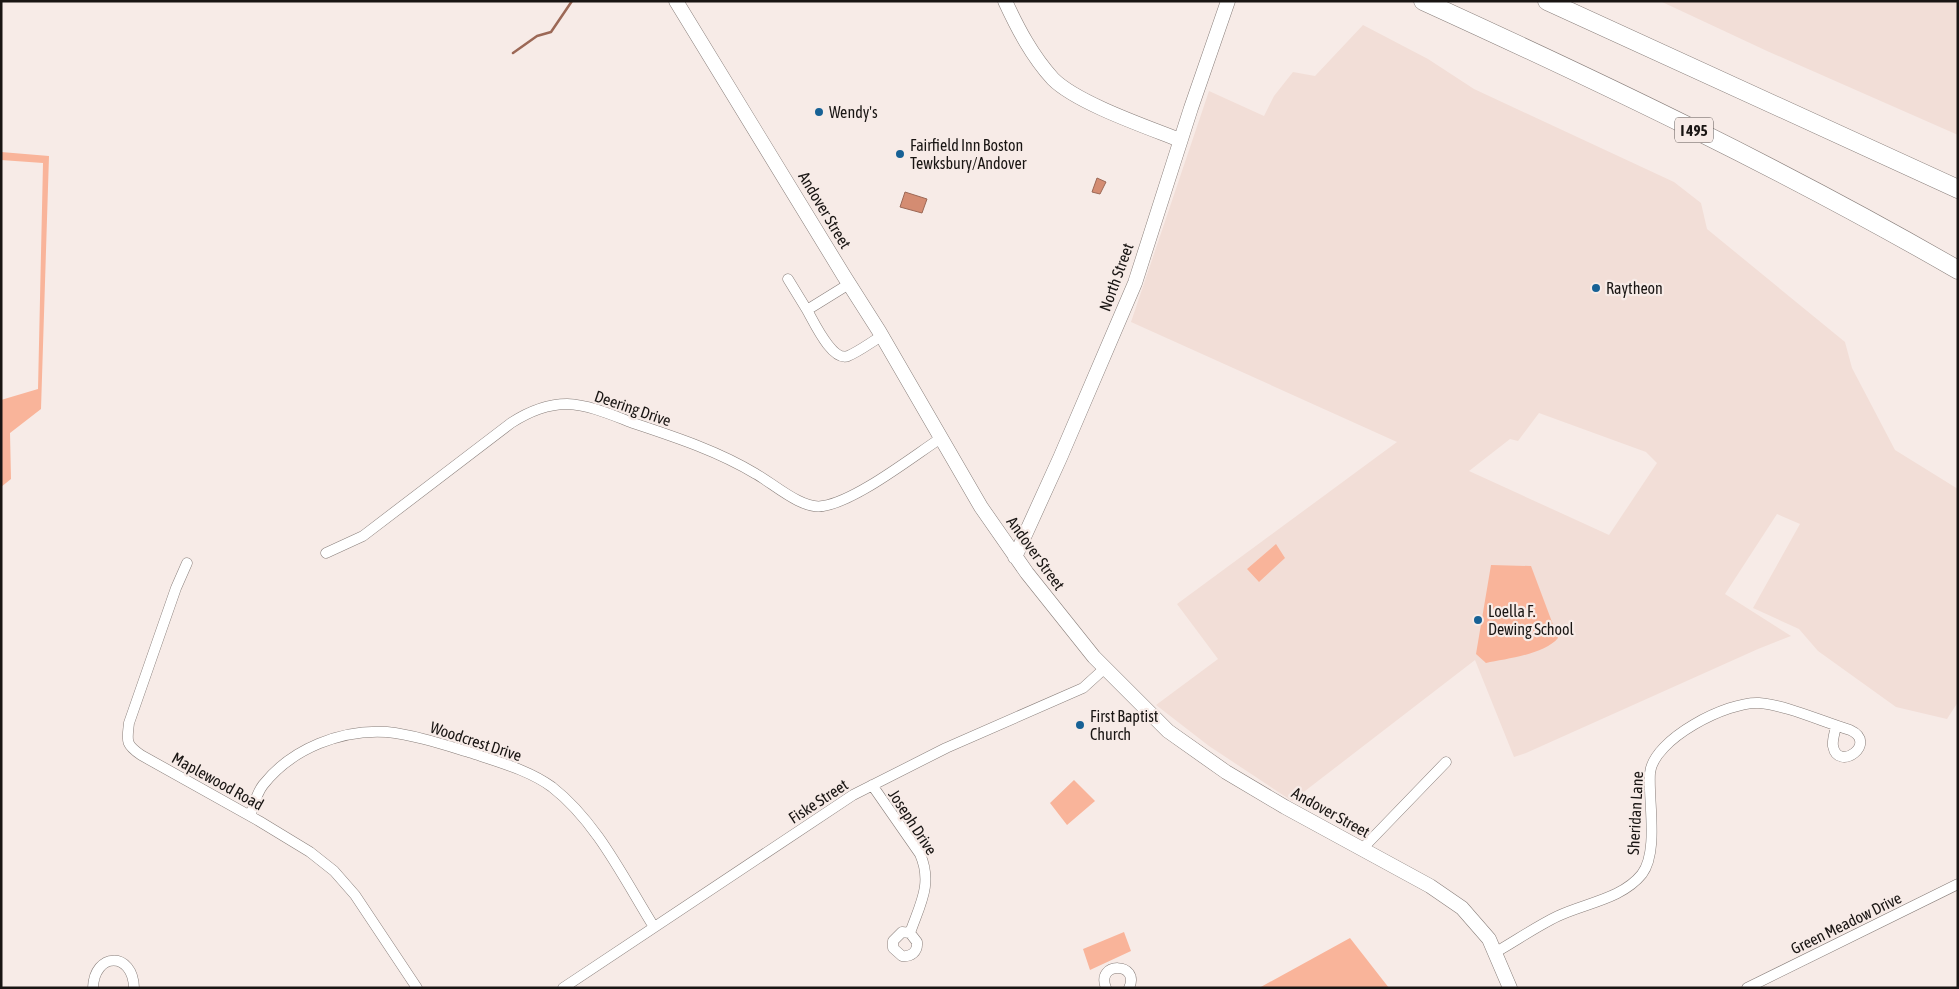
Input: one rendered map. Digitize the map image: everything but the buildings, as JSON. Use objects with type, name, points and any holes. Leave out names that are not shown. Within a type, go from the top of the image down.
[{"type":"highway","name":"I 495","points":[[1423,1],[1644,104],[1797,182],[1958,270]]},
{"type":"highway","points":[[1546,1],[1958,189]]},
{"type":"main road","name":"Andover Street","points":[[676,1],[882,336],[981,507],[1015,557],[1094,657],[1168,731],[1219,766],[1285,807],[1430,886],[1462,908],[1489,939],[1510,988]]},
{"type":"main road","points":[[1005,1],[1031,51],[1063,87],[1090,102],[1180,140]]},
{"type":"main road","name":"North Street","points":[[1015,557],[1134,283],[1180,140],[1228,1]]},
{"type":"street","points":[[788,279],[832,352],[839,356],[848,356],[882,336]]},
{"type":"street","points":[[807,310],[849,284]]},
{"type":"street","name":"Deering Drive","points":[[326,554],[363,536],[430,486],[475,449],[521,416],[556,405],[580,406],[601,411],[670,436],[730,460],[756,474],[796,500],[817,506],[842,501],[941,438]]},
{"type":"street","name":"Maplewood Road","points":[[187,564],[176,588],[129,723],[128,744],[140,755],[250,816],[310,852],[334,871],[355,895],[417,988]]},
{"type":"street","name":"Fiske Street","points":[[562,988],[853,795],[954,744],[1084,688],[1104,668]]},
{"type":"street","name":"Sheridan Lane","points":[[1496,952],[1558,916],[1620,891],[1641,875],[1646,867],[1650,851],[1650,770],[1659,752],[1676,734],[1722,711],[1742,705],[1758,703],[1782,708],[1836,726]]},
{"type":"street","name":"Woodcrest Drive","points":[[250,816],[258,794],[271,777],[314,746],[342,735],[364,733],[387,732],[419,738],[508,765],[551,786],[587,822],[654,927]]},
{"type":"street","points":[[1362,849],[1446,762]]},
{"type":"street","name":"Joseph Drive","points":[[872,786],[920,854],[924,863],[925,891],[910,933]]},
{"type":"street","name":"Green Meadow Drive","points":[[1747,988],[1958,884]]},
{"type":"street","points":[[93,988],[96,972],[101,966],[112,960],[119,960],[128,968],[133,979],[134,988]]},
{"type":"street","points":[[1106,988],[1104,984],[1106,975],[1111,969],[1116,968],[1124,969],[1127,972],[1131,980],[1128,988]]},
{"type":"shaded area","points":[[1660,1],[1958,1],[1958,135],[1767,51]]},
{"type":"shaded area","points":[[1363,25],[1428,59],[1474,89],[1674,182],[1701,203],[1707,229],[1845,342],[1852,368],[1895,450],[1958,489],[1958,702],[1947,719],[1896,707],[1818,651],[1799,629],[1753,608],[1800,524],[1777,514],[1725,594],[1791,636],[1514,757],[1475,660],[1292,801],[1209,746],[1156,705],[1218,659],[1177,604],[1397,442],[1131,322],[1209,91],[1264,116],[1274,96],[1293,72],[1315,76]],"holes":[[[1539,413],[1646,452],[1657,463],[1609,535],[1469,471],[1510,439],[1518,441]]]},
{"type":"shaded area","points":[[1,152],[49,156],[41,409],[10,433],[11,479],[1,487],[1,400],[38,389],[43,163],[1,160]]},
{"type":"shaded area","points":[[1097,178],[1106,182],[1100,194],[1092,192]]},
{"type":"shaded area","points":[[905,192],[927,199],[922,213],[900,207]]},
{"type":"shaded area","points":[[1276,544],[1285,558],[1259,582],[1247,569]]},
{"type":"shaded area","points":[[1491,565],[1531,566],[1558,638],[1552,644],[1525,655],[1486,663],[1476,654]]},
{"type":"shaded area","points":[[1074,780],[1095,801],[1067,825],[1050,803]]},
{"type":"shaded area","points":[[1124,932],[1131,951],[1090,970],[1083,949]]},
{"type":"shaded area","points":[[1350,938],[1389,988],[1259,988]]},
{"type":"waterway","points":[[513,53],[537,36],[551,32],[572,1]]},
{"type":"place","name":"Wendy's","points":[[819,112]]},
{"type":"place","name":"Fairfield Inn Boston Tewksbury/Andover","points":[[900,154]]},
{"type":"place","name":"Raytheon","points":[[1596,288]]},
{"type":"place","name":"Loella F. Dewing School","points":[[1478,620]]},
{"type":"place","name":"First Baptist Church","points":[[1080,725]]}]
